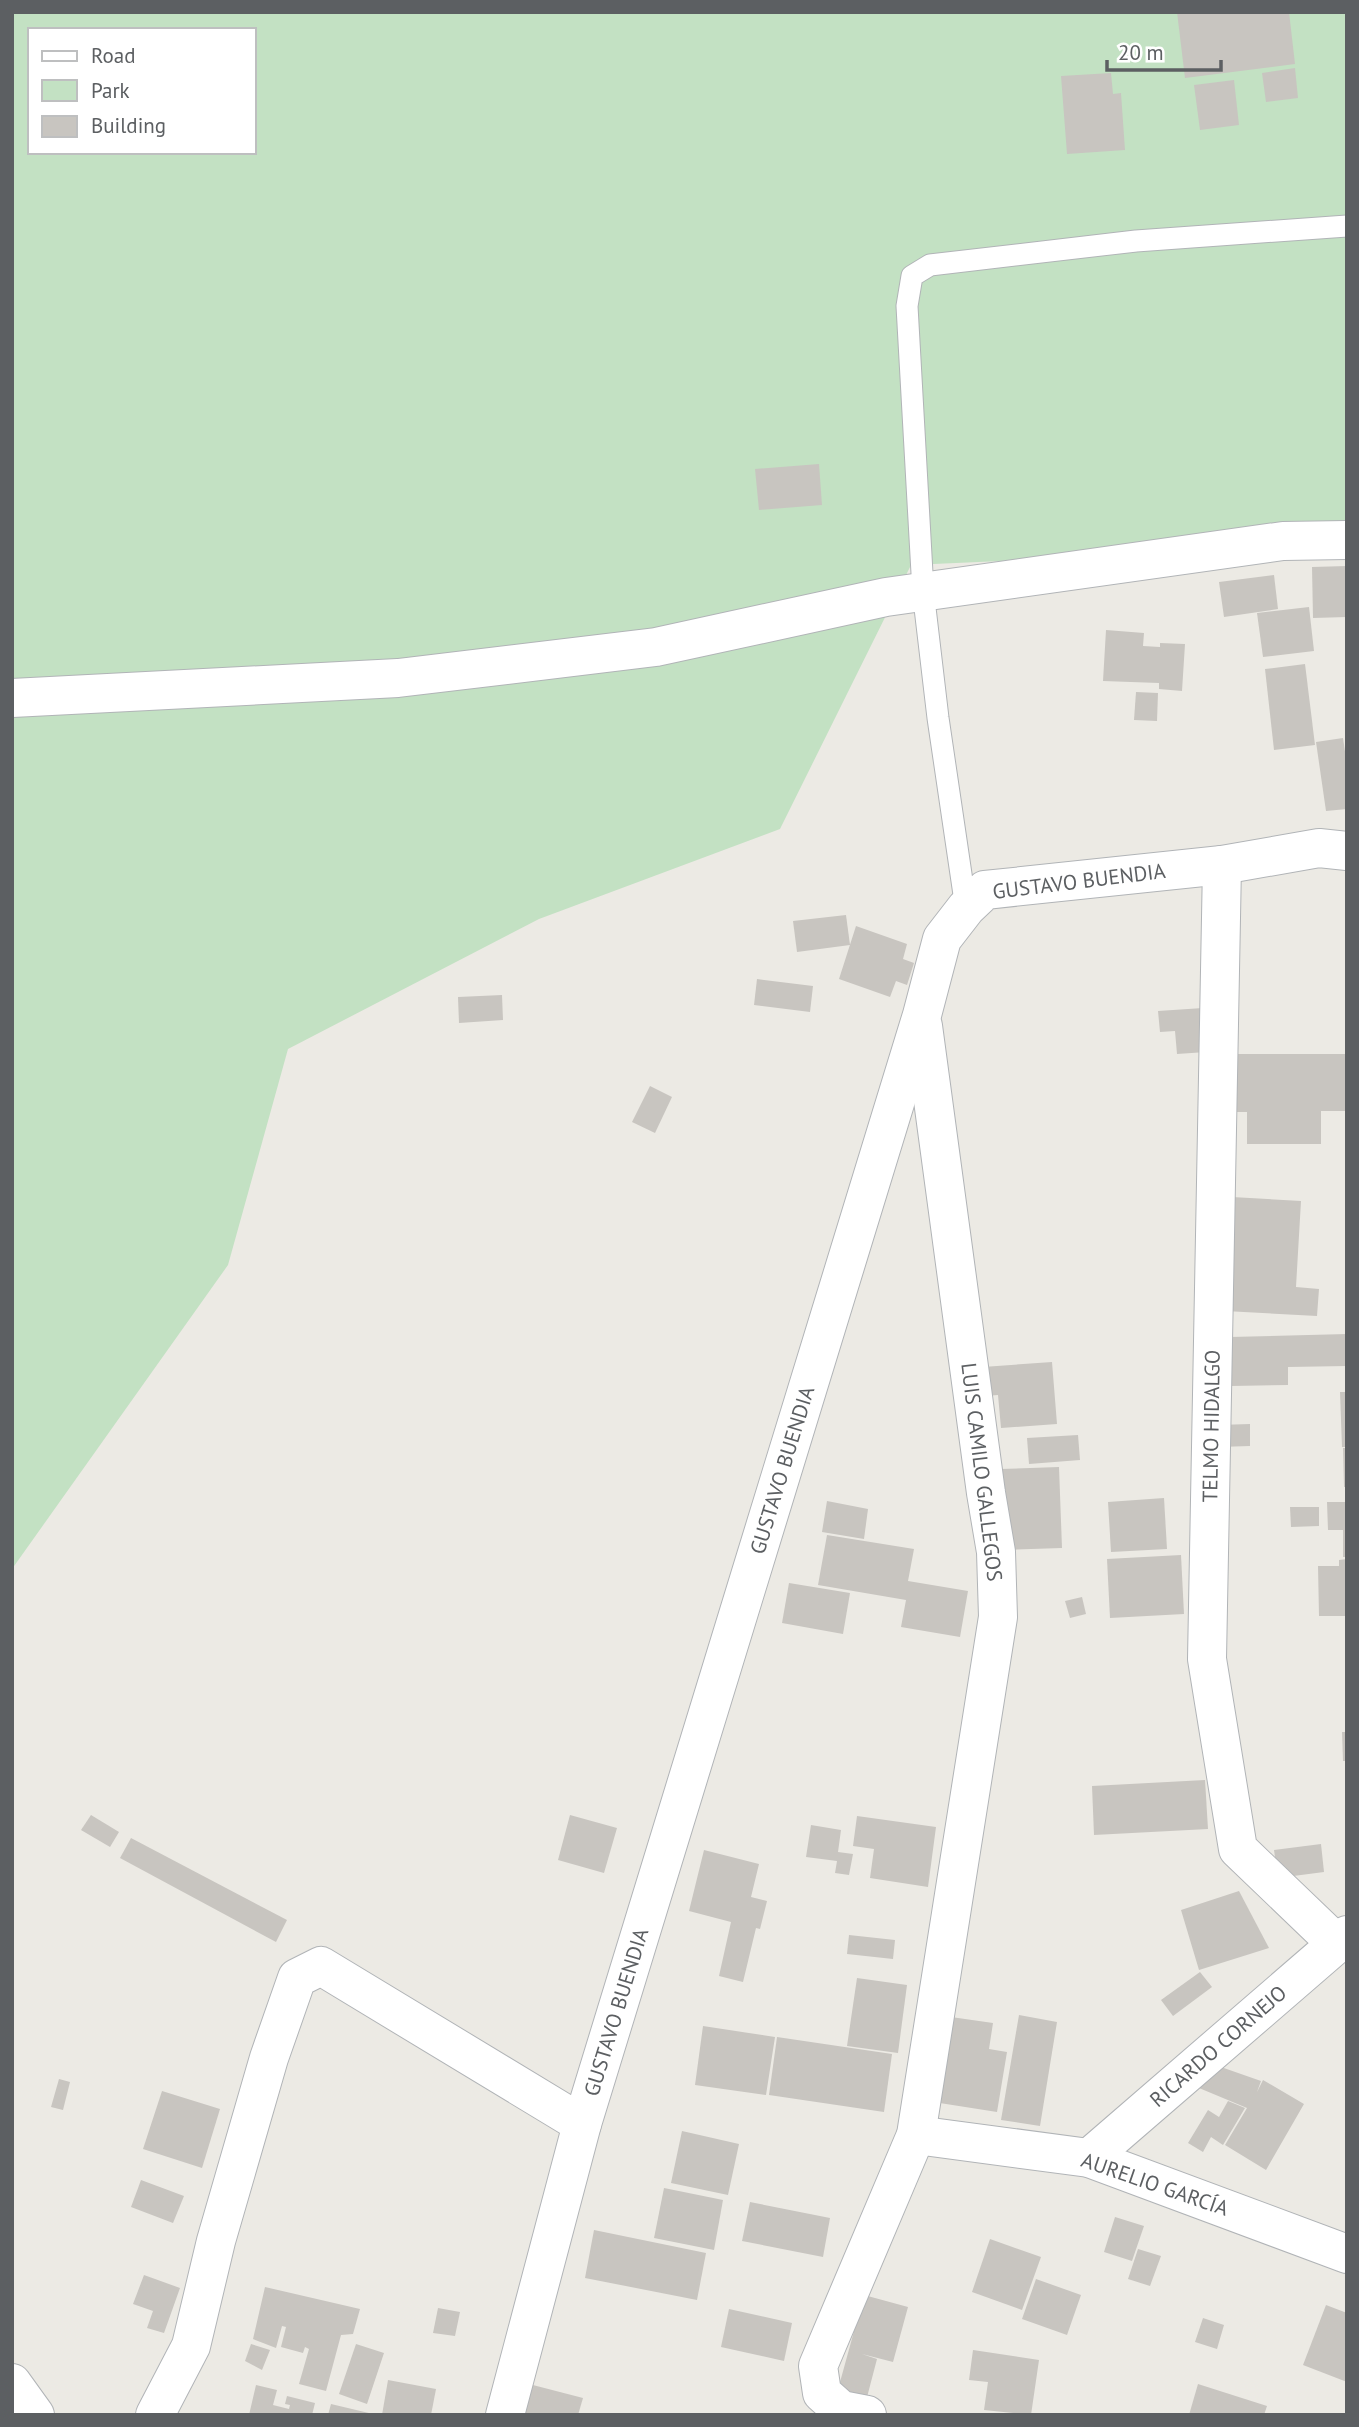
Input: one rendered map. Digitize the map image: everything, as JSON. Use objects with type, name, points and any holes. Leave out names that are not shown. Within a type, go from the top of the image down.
[{"type":"street","points":[[12,698],[398,678],[656,647],[923,591],[1283,541],[1347,540]]},
{"type":"street","name":"GUSTAVO BUENDIA","points":[[505,2415],[582,2124],[943,939],[966,908],[985,890],[1222,865],[1319,848],[1347,851]]},
{"type":"street","name":"TELMO HIDALGO","points":[[1222,865],[1207,1659],[1238,1849],[1341,1939]]},
{"type":"street","name":"LUIS CAMILO GALLEGOS","points":[[867,2415],[841,2410],[822,2393],[818,2366],[916,2134],[998,1617],[996,1552],[922,1015]]},
{"type":"street","name":"RICARDO CORNEJO","points":[[1089,2158],[1341,1939]]},
{"type":"street","points":[[155,2415],[191,2346],[216,2241],[269,2058],[297,1978],[321,1966],[582,2124]]},
{"type":"street","name":"AURELIO GARCÍA","points":[[916,2134],[1089,2158],[1347,2254]]},
{"type":"street","points":[[12,2383],[35,2415]]},
{"type":"lane","points":[[966,908],[938,718],[923,591],[907,306],[912,276],[930,265],[1095,245],[1347,226]]},
{"type":"green space","points":[[12,12],[1347,12],[1347,546],[911,565],[780,829],[539,919],[288,1049],[228,1265],[12,1569]]},
{"type":"building","points":[[1177,12],[1289,12],[1295,64],[1185,78]]},
{"type":"building","points":[[1295,68],[1298,98],[1266,102],[1262,73]]},
{"type":"building","points":[[1111,73],[1113,94],[1121,93],[1125,150],[1067,154],[1061,76]]},
{"type":"building","points":[[1234,80],[1239,125],[1200,130],[1194,85]]},
{"type":"building","points":[[819,464],[822,505],[759,510],[755,469]]},
{"type":"building","points":[[1347,566],[1347,617],[1313,618],[1312,567]]},
{"type":"building","points":[[1274,575],[1278,609],[1224,617],[1219,582]]},
{"type":"building","points":[[1309,607],[1314,651],[1263,657],[1257,613]]},
{"type":"building","points":[[1106,630],[1144,633],[1143,646],[1160,647],[1160,643],[1185,644],[1182,691],[1159,689],[1159,683],[1103,681]]},
{"type":"building","points":[[1305,664],[1315,745],[1274,750],[1265,669]]},
{"type":"building","points":[[1136,692],[1158,693],[1157,721],[1134,720]]},
{"type":"building","points":[[1343,738],[1347,765],[1347,809],[1326,811],[1316,742]]},
{"type":"building","points":[[846,915],[850,945],[797,952],[793,921]]},
{"type":"building","points":[[856,926],[907,944],[903,959],[914,963],[907,985],[896,981],[890,997],[839,979]]},
{"type":"building","points":[[757,979],[813,986],[810,1012],[754,1005]]},
{"type":"building","points":[[502,995],[503,1020],[459,1023],[458,997]]},
{"type":"building","points":[[1203,1008],[1206,1052],[1177,1054],[1175,1031],[1160,1032],[1158,1011]]},
{"type":"building","points":[[1228,1054],[1347,1054],[1347,1111],[1321,1111],[1321,1144],[1247,1144],[1247,1112],[1228,1112]]},
{"type":"building","points":[[650,1086],[672,1097],[655,1133],[632,1122]]},
{"type":"building","points":[[1232,1197],[1301,1201],[1296,1287],[1319,1289],[1317,1316],[1225,1311]]},
{"type":"building","points":[[1347,1334],[1347,1366],[1288,1367],[1288,1385],[1231,1386],[1230,1337]]},
{"type":"building","points":[[1052,1362],[1057,1424],[1001,1428],[998,1395],[985,1396],[983,1367]]},
{"type":"building","points":[[1340,1392],[1347,1392],[1347,1447],[1342,1447]]},
{"type":"building","points":[[1250,1424],[1250,1446],[1219,1447],[1218,1425]]},
{"type":"building","points":[[1078,1435],[1080,1460],[1029,1464],[1027,1438]]},
{"type":"building","points":[[1343,1448],[1347,1448],[1347,1487],[1344,1487]]},
{"type":"building","points":[[1059,1467],[1062,1548],[1002,1550],[1000,1469]]},
{"type":"building","points":[[1164,1498],[1167,1549],[1111,1552],[1108,1502]]},
{"type":"building","points":[[827,1501],[868,1509],[864,1539],[822,1532]]},
{"type":"building","points":[[1327,1502],[1347,1502],[1347,1557],[1343,1557],[1343,1530],[1328,1530]]},
{"type":"building","points":[[1290,1507],[1319,1507],[1319,1526],[1291,1527]]},
{"type":"building","points":[[827,1535],[914,1549],[908,1581],[968,1591],[960,1637],[901,1627],[906,1600],[818,1585]]},
{"type":"building","points":[[1181,1555],[1184,1614],[1110,1618],[1107,1559]]},
{"type":"building","points":[[1347,1559],[1347,1616],[1319,1616],[1318,1566],[1339,1566],[1339,1560]]},
{"type":"building","points":[[789,1583],[850,1593],[843,1634],[782,1623]]},
{"type":"building","points":[[1082,1597],[1086,1614],[1070,1618],[1065,1601]]},
{"type":"building","points":[[1342,1732],[1347,1732],[1347,1761],[1343,1761]]},
{"type":"building","points":[[1205,1780],[1208,1829],[1094,1835],[1092,1786]]},
{"type":"building","points":[[91,1815],[119,1832],[110,1847],[81,1830]]},
{"type":"building","points":[[570,1815],[617,1828],[604,1873],[558,1860]]},
{"type":"building","points":[[857,1816],[936,1827],[928,1887],[870,1878],[874,1849],[853,1846]]},
{"type":"building","points":[[811,1825],[841,1830],[838,1852],[853,1854],[849,1875],[835,1873],[837,1861],[806,1857]]},
{"type":"building","points":[[131,1838],[287,1920],[276,1942],[120,1858]]},
{"type":"building","points":[[1321,1844],[1324,1872],[1278,1878],[1274,1850]]},
{"type":"building","points":[[704,1850],[759,1864],[751,1897],[767,1901],[760,1929],[756,1928],[743,1982],[719,1976],[731,1922],[689,1911]]},
{"type":"building","points":[[1239,1891],[1269,1948],[1199,1970],[1181,1910]]},
{"type":"building","points":[[849,1935],[895,1940],[893,1959],[847,1954]]},
{"type":"building","points":[[1200,1972],[1212,1987],[1173,2016],[1161,2000]]},
{"type":"building","points":[[857,1978],[907,1985],[898,2053],[847,2046]]},
{"type":"building","points":[[1019,2015],[1057,2022],[1040,2126],[1001,2120]]},
{"type":"building","points":[[951,2017],[993,2023],[989,2049],[1007,2052],[997,2112],[927,2101]]},
{"type":"building","points":[[703,2026],[775,2037],[766,2095],[695,2085]]},
{"type":"building","points":[[777,2037],[892,2054],[884,2112],[769,2095]]},
{"type":"building","points":[[1221,2067],[1261,2081],[1257,2092],[1263,2080],[1304,2104],[1266,2170],[1225,2145],[1247,2108],[1199,2088]]},
{"type":"building","points":[[59,2079],[70,2082],[63,2110],[51,2107]]},
{"type":"building","points":[[162,2091],[220,2109],[202,2168],[143,2149]]},
{"type":"building","points":[[1228,2101],[1245,2108],[1223,2145],[1211,2137],[1203,2152],[1188,2143],[1208,2110],[1219,2117]]},
{"type":"building","points":[[682,2131],[739,2144],[728,2195],[671,2183]]},
{"type":"building","points":[[141,2180],[184,2196],[173,2223],[131,2207]]},
{"type":"building","points":[[664,2188],[723,2200],[714,2250],[654,2238]]},
{"type":"building","points":[[750,2202],[830,2218],[823,2257],[742,2241]]},
{"type":"building","points":[[1115,2217],[1144,2226],[1132,2261],[1104,2252]]},
{"type":"building","points":[[594,2230],[706,2253],[697,2300],[585,2278]]},
{"type":"building","points":[[990,2239],[1041,2257],[1022,2310],[972,2292]]},
{"type":"building","points":[[1138,2249],[1161,2256],[1150,2286],[1128,2279]]},
{"type":"building","points":[[144,2275],[180,2288],[164,2333],[147,2328],[153,2311],[133,2304]]},
{"type":"building","points":[[1036,2279],[1081,2295],[1067,2335],[1022,2319]]},
{"type":"building","points":[[265,2287],[360,2309],[353,2334],[341,2335],[326,2391],[299,2384],[309,2349],[305,2347],[303,2353],[281,2347],[286,2327],[282,2326],[276,2348],[253,2339]]},
{"type":"building","points":[[864,2295],[908,2307],[893,2362],[862,2354],[877,2359],[866,2401],[837,2393]]},
{"type":"building","points":[[1326,2305],[1347,2313],[1347,2382],[1303,2365]]},
{"type":"building","points":[[438,2308],[460,2312],[455,2336],[433,2333]]},
{"type":"building","points":[[729,2309],[792,2323],[784,2361],[721,2347]]},
{"type":"building","points":[[1203,2318],[1224,2325],[1217,2349],[1195,2342]]},
{"type":"building","points":[[251,2344],[270,2350],[262,2370],[245,2361]]},
{"type":"building","points":[[356,2344],[384,2353],[367,2404],[339,2394]]},
{"type":"building","points":[[973,2350],[1039,2360],[1031,2415],[984,2410],[988,2382],[969,2380]]},
{"type":"building","points":[[388,2380],[436,2389],[431,2415],[382,2415]]},
{"type":"building","points":[[529,2384],[583,2398],[578,2415],[518,2415]]},
{"type":"building","points":[[1198,2384],[1267,2406],[1264,2415],[1189,2415]]},
{"type":"building","points":[[256,2385],[277,2390],[273,2405],[289,2409],[290,2405],[285,2404],[287,2396],[315,2403],[312,2415],[249,2415]]},
{"type":"building","points":[[331,2404],[373,2414],[373,2415],[328,2415]]}]
